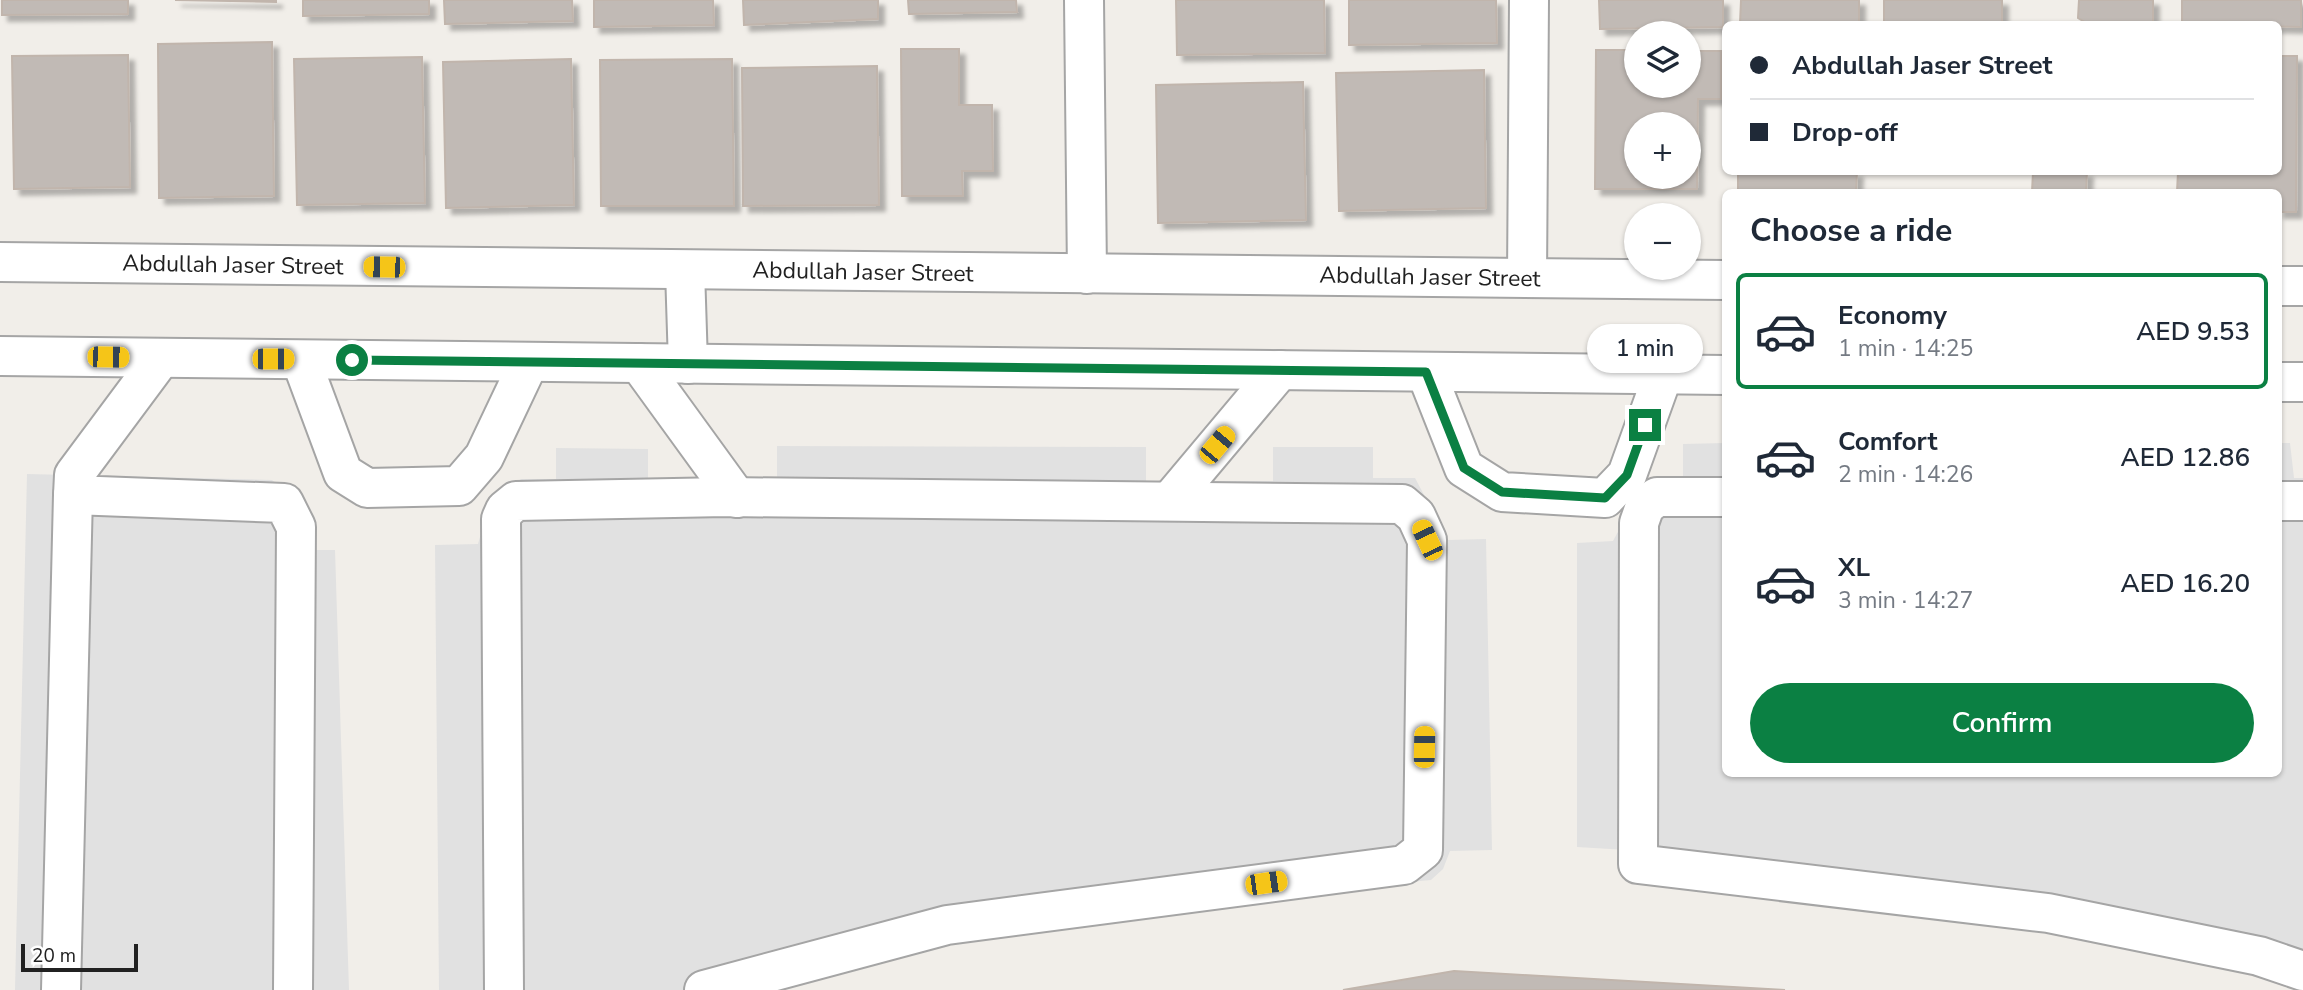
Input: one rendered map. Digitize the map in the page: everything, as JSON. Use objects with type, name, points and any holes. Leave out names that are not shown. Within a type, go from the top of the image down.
[{"type":"street","points":[[1084,0],[1087,274]]},
{"type":"street","points":[[1527,278],[1529,0]]},
{"type":"street","name":"Abdullah Jaser Street","points":[[0,262],[1722,280]]},
{"type":"street","points":[[685,270],[688,364]]},
{"type":"street","points":[[2282,286],[2303,286]]},
{"type":"street","points":[[0,356],[1722,375]]},
{"type":"street","points":[[61,990],[74,475],[161,358]]},
{"type":"street","points":[[301,359],[344,473],[367,488],[459,486],[484,457],[529,362]]},
{"type":"street","points":[[639,363],[737,498]]},
{"type":"street","points":[[1170,501],[1280,370]]},
{"type":"street","points":[[1426,372],[1464,468],[1502,492],[1605,498],[1627,475],[1663,374]]},
{"type":"street","points":[[2282,382],[2303,382]]},
{"type":"street","points":[[73,495],[284,503],[296,527],[293,990]]},
{"type":"street","points":[[1722,497],[1657,497],[1646,506],[1639,523],[1638,864],[2048,913],[2259,956],[2303,971]]},
{"type":"street","points":[[504,990],[501,519],[505,510],[516,501],[737,498],[1402,504],[1416,516],[1427,540],[1423,850],[1404,866],[947,925],[704,990]]},
{"type":"street","points":[[2282,501],[2303,501]]},
{"type":"shaded area","points":[[1722,443],[1722,777],[2282,777],[2282,443],[2290,443],[2294,478],[2303,478],[2303,983],[2247,965],[1627,850],[1577,847],[1577,543],[1613,541],[1647,478],[1683,477],[1683,444]]},
{"type":"shaded area","points":[[777,446],[1146,447],[1146,481],[1273,481],[1273,447],[1373,447],[1373,478],[1415,478],[1448,540],[1486,539],[1492,850],[1450,851],[1443,869],[1431,880],[1195,902],[965,939],[727,990],[439,990],[435,545],[478,544],[485,519],[506,490],[521,479],[556,479],[556,448],[648,449],[648,482],[777,482]]},
{"type":"shaded area","points":[[27,474],[272,480],[303,505],[312,550],[335,550],[349,990],[15,990]]},
{"type":"building","points":[[2,0],[128,0],[128,14],[2,15]]},
{"type":"building","points":[[175,0],[276,0],[276,2]]},
{"type":"building","points":[[303,0],[429,0],[429,14],[303,16]]},
{"type":"building","points":[[444,0],[572,0],[573,21],[445,24]]},
{"type":"building","points":[[594,0],[713,0],[714,25],[594,27]]},
{"type":"building","points":[[743,0],[878,0],[878,19],[744,25]]},
{"type":"building","points":[[908,0],[1016,0],[1017,12],[909,14]]},
{"type":"building","points":[[1176,0],[1324,0],[1325,53],[1177,55]]},
{"type":"building","points":[[1349,0],[1496,0],[1497,43],[1349,45]]},
{"type":"building","points":[[1599,0],[1723,0],[1722,27],[1701,27],[1701,21],[1624,21],[1624,29],[1600,29]]},
{"type":"building","points":[[1741,0],[1859,0],[1859,21],[1740,21]]},
{"type":"building","points":[[1884,0],[2002,0],[2002,21],[1884,21]]},
{"type":"building","points":[[2079,0],[2153,0],[2153,21],[2083,21],[2078,18]]},
{"type":"building","points":[[2182,0],[2301,0],[2301,27],[2282,27],[2282,21],[2182,21]]},
{"type":"building","points":[[272,42],[274,196],[159,198],[158,44]]},
{"type":"building","points":[[901,49],[959,49],[959,105],[992,105],[993,171],[962,171],[963,196],[902,196]]},
{"type":"building","points":[[1596,50],[1624,50],[1624,98],[1701,98],[1701,51],[1721,51],[1721,99],[1698,99],[1698,112],[1624,112],[1624,189],[1595,189]]},
{"type":"building","points":[[128,55],[130,187],[14,189],[12,56]]},
{"type":"building","points":[[2282,56],[2297,56],[2296,212],[2282,212],[2282,189],[2177,189],[2178,175],[2282,175]]},
{"type":"building","points":[[422,57],[425,203],[297,205],[294,59]]},
{"type":"building","points":[[571,59],[574,205],[446,208],[443,62]]},
{"type":"building","points":[[732,59],[734,206],[601,206],[600,60]]},
{"type":"building","points":[[877,66],[879,205],[743,206],[742,68]]},
{"type":"building","points":[[1484,70],[1486,208],[1339,211],[1336,73]]},
{"type":"building","points":[[1303,82],[1306,220],[1158,223],[1156,85]]},
{"type":"building","points":[[1738,175],[1857,175],[1856,189],[1738,189]]},
{"type":"building","points":[[2033,175],[2087,175],[2086,189],[2032,189]]},
{"type":"building","points":[[1454,971],[1785,990],[1343,990]]},
{"type":"route","points":[[352,360],[1426,372],[1464,468],[1502,492],[1605,498],[1627,475],[1645,425]]}]
